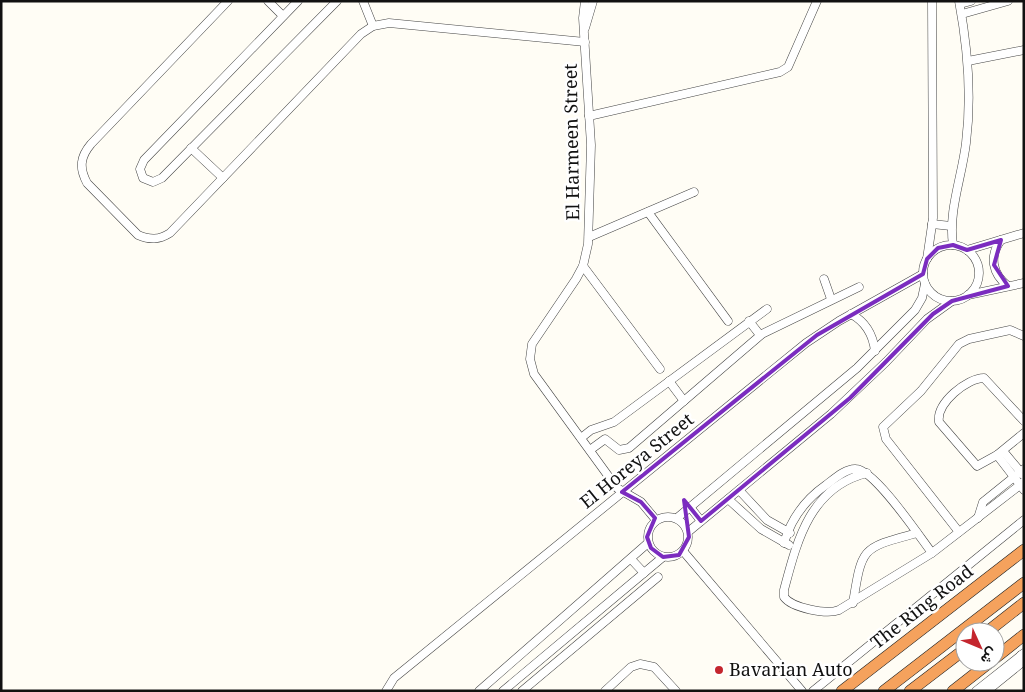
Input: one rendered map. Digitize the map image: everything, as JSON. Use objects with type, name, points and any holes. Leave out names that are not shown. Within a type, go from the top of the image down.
[{"type":"highway","name":"The Ring Road","points":[[842,691],[1024,550]]},
{"type":"highway","points":[[884,691],[1024,583]]},
{"type":"highway","points":[[1000,622],[1024,603]]},
{"type":"highway","points":[[1005,650],[1024,635]]},
{"type":"highway","points":[[910,691],[955,657]]},
{"type":"highway","points":[[954,691],[978,672]]},
{"type":"street","points":[[228,1],[91,144],[81,162],[82,173],[87,183],[138,235],[146,238],[163,238],[170,234],[361,34],[373,26],[389,22],[584,42]]},
{"type":"street","points":[[268,1],[283,16]]},
{"type":"street","points":[[298,1],[144,160],[140,174],[148,181],[158,181],[337,1]]},
{"type":"street","points":[[364,1],[373,26]]},
{"type":"street","name":"El Harmeen Street","points":[[585,1],[583,18],[585,28]]},
{"type":"street","name":"El Harmeen Street","points":[[593,1],[585,28],[584,42],[591,146],[589,237],[583,266],[560,306],[532,344],[530,359],[534,374],[617,488],[641,502],[656,520]]},
{"type":"street","points":[[589,116],[785,70],[817,1]]},
{"type":"street","points":[[676,518],[826,396],[875,351],[914,310],[922,298],[925,284],[923,274],[932,224],[932,1]]},
{"type":"street","points":[[954,245],[951,226],[969,122],[968,61],[959,3],[971,1]]},
{"type":"street","points":[[962,14],[1008,1]]},
{"type":"street","points":[[968,61],[1024,50]]},
{"type":"street","points":[[192,148],[222,178]]},
{"type":"street","points":[[589,237],[694,192]]},
{"type":"street","points":[[648,212],[728,321]]},
{"type":"street","points":[[932,224],[951,226]]},
{"type":"street","points":[[968,250],[1024,232]]},
{"type":"street","points":[[1001,240],[995,249],[994,265],[1000,279],[1008,286]]},
{"type":"street","points":[[927,259],[938,248],[954,245],[968,250],[974,256],[979,272],[978,281],[968,295]]},
{"type":"street","points":[[583,266],[660,369]]},
{"type":"street","name":"El Horeya Street","points":[[386,691],[394,678],[806,343],[852,314],[923,274]]},
{"type":"street","points":[[824,279],[831,299]]},
{"type":"street","points":[[688,532],[850,398],[927,320],[952,301],[968,295],[1024,283]]},
{"type":"street","points":[[925,284],[936,297],[952,301]]},
{"type":"street","points":[[590,450],[605,439],[619,450],[626,450],[760,336],[831,299],[859,287]]},
{"type":"street","points":[[581,438],[591,430],[614,422],[767,308]]},
{"type":"street","points":[[914,310],[927,320]]},
{"type":"street","points":[[852,314],[870,331],[875,351]]},
{"type":"street","points":[[749,321],[760,336]]},
{"type":"street","points":[[959,532],[885,437],[883,427],[921,391],[959,344],[969,339],[1010,330],[1017,331],[1024,336]]},
{"type":"street","points":[[1024,422],[984,378],[978,378],[963,387],[945,404],[939,414],[939,422],[974,465],[981,466],[1024,433]]},
{"type":"street","points":[[669,381],[684,401]]},
{"type":"street","points":[[867,474],[843,483],[827,495],[813,510],[795,547],[784,593],[787,601],[824,613],[835,612],[932,553],[1022,486],[1020,474],[1000,453]]},
{"type":"street","points":[[784,543],[802,508],[822,488],[849,470],[859,469],[876,481],[932,553]]},
{"type":"street","points":[[978,518],[983,502],[1020,474]]},
{"type":"street","points":[[822,488],[827,495]]},
{"type":"street","points":[[739,490],[761,516],[788,532],[799,536]]},
{"type":"street","points":[[728,499],[761,529],[784,543],[795,547]]},
{"type":"street","points":[[690,507],[701,521]]},
{"type":"street","points":[[666,516],[676,518],[682,522],[688,532],[688,542],[683,551],[674,557],[663,557],[654,552],[648,543],[648,530],[656,520],[666,516]]},
{"type":"street","points":[[813,691],[1024,520]]},
{"type":"street","points":[[853,602],[860,562],[867,551],[878,543],[917,532]]},
{"type":"street","points":[[479,691],[648,543]]},
{"type":"street","points":[[683,551],[802,691]]},
{"type":"street","points":[[503,691],[663,557]]},
{"type":"street","points":[[630,559],[644,573]]},
{"type":"street","points":[[522,691],[658,578]]},
{"type":"street","points":[[976,691],[1023,656]]},
{"type":"street","points":[[987,691],[1023,656]]},
{"type":"street","points":[[605,691],[631,667],[640,664],[654,668],[676,691]]},
{"type":"street","points":[[666,681],[669,691]]},
{"type":"highlighted area","points":[[1001,240],[994,265],[1008,286],[952,301],[933,314],[850,398],[701,521],[684,500],[689,537],[679,555],[663,557],[651,548],[647,537],[655,518],[641,502],[622,492],[817,335],[923,274],[927,259],[938,248],[953,245],[967,250]]},
{"type":"place","name":"Bavarian Auto","points":[[719,670]]}]
